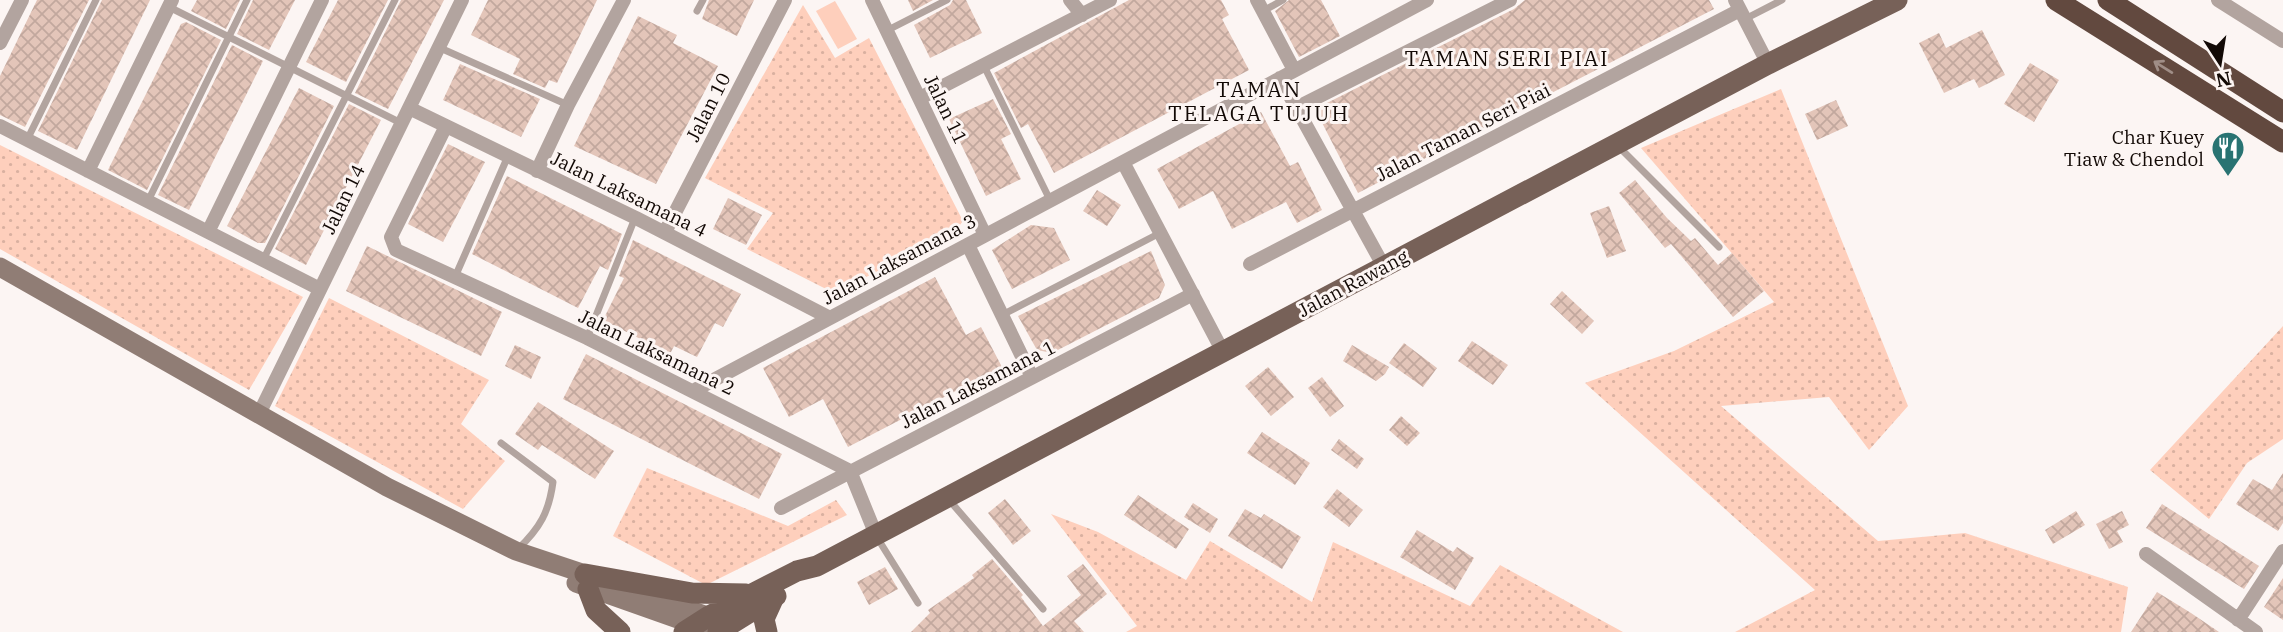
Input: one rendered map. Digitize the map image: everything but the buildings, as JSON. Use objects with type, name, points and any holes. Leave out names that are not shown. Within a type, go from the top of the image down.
[{"type":"highway","points":[[2056,0],[2283,142]]},
{"type":"highway","points":[[2108,0],[2283,112]]},
{"type":"main road","name":"Jalan Rawang","points":[[714,628],[750,594],[797,571],[810,570],[1768,64],[1897,0]]},
{"type":"main road","name":"Jalan Rawang","points":[[714,628],[803,581],[810,570]]},
{"type":"main road","points":[[621,632],[596,610],[587,582],[692,593],[750,594]]},
{"type":"main road","points":[[767,632],[764,619],[774,597]]},
{"type":"street","points":[[0,43],[22,0]]},
{"type":"street","points":[[208,232],[322,0]]},
{"type":"street","name":"Jalan 14","points":[[259,414],[462,0]]},
{"type":"street","points":[[537,171],[568,105],[624,0]]},
{"type":"street","name":"Jalan 10","points":[[665,232],[785,0]]},
{"type":"street","name":"Jalan 11","points":[[872,0],[985,235]]},
{"type":"street","points":[[1070,0],[1082,15]]},
{"type":"street","points":[[920,98],[1110,0]]},
{"type":"street","name":"Jalan Laksamana 3","points":[[694,391],[1427,0]]},
{"type":"street","points":[[1296,108],[1510,0]]},
{"type":"street","points":[[2218,0],[2283,41]]},
{"type":"street","points":[[88,171],[170,3]]},
{"type":"street","points":[[1260,5],[1294,70]]},
{"type":"street","points":[[1740,10],[1768,64]]},
{"type":"street","name":"Jalan Taman Seri Piai","points":[[1250,264],[1740,10]]},
{"type":"street","points":[[1280,78],[1384,267]]},
{"type":"street","name":"Jalan Laksamana 4","points":[[409,108],[665,232],[830,318]]},
{"type":"street","points":[[0,126],[264,258],[320,289]]},
{"type":"street","name":"Jalan Laksamana 2","points":[[446,126],[391,237],[396,250],[587,338],[850,471]]},
{"type":"street","points":[[1123,162],[1223,352]]},
{"type":"street","points":[[968,245],[1032,377]]},
{"type":"street","points":[[0,267],[387,487],[587,582],[714,628]]},
{"type":"street","name":"Jalan Laksamana 1","points":[[781,508],[1193,294]]},
{"type":"street","points":[[850,471],[876,535]]},
{"type":"street","points":[[2238,620],[2283,551]]},
{"type":"street","points":[[2146,554],[2256,632]]},
{"type":"lane","points":[[27,140],[96,0]]},
{"type":"lane","points":[[148,201],[247,0]]},
{"type":"lane","points":[[264,258],[395,0]]},
{"type":"lane","points":[[697,11],[703,0]]},
{"type":"lane","points":[[886,31],[947,0]]},
{"type":"lane","points":[[1260,5],[1283,0]]},
{"type":"lane","points":[[1740,10],[1782,0]]},
{"type":"lane","points":[[170,3],[229,37],[401,123]]},
{"type":"lane","points":[[438,47],[568,105]]},
{"type":"lane","points":[[984,65],[1051,201]]},
{"type":"lane","points":[[1616,144],[1719,247]]},
{"type":"lane","points":[[454,278],[508,156]]},
{"type":"lane","points":[[587,338],[636,218]]},
{"type":"lane","points":[[1002,315],[1160,233]]},
{"type":"lane","points":[[501,443],[552,482],[550,509],[520,552]]},
{"type":"lane","points":[[947,498],[1043,609]]},
{"type":"lane","points":[[876,535],[918,603]]},
{"type":"shaded area","points":[[835,1],[857,39],[838,49],[816,11]]},
{"type":"shaded area","points":[[803,5],[835,58],[869,38],[963,221],[953,234],[840,290],[828,290],[747,249],[773,213],[705,178]]},
{"type":"shaded area","points":[[1781,89],[1908,406],[1869,450],[1829,397],[1721,406],[1878,541],[1965,533],[2128,587],[2121,632],[1735,632],[1815,590],[1585,383],[1674,351],[1774,302],[1641,148]]},
{"type":"shaded area","points":[[0,145],[303,297],[249,390],[0,249]]},
{"type":"shaded area","points":[[329,298],[489,380],[461,424],[505,461],[463,509],[275,406]]},
{"type":"shaded area","points":[[2283,326],[2283,439],[2247,463],[2209,519],[2150,470]]},
{"type":"shaded area","points":[[647,468],[788,526],[836,500],[847,515],[706,585],[613,536]]},
{"type":"shaded area","points":[[1051,514],[1098,532],[1186,580],[1210,541],[1312,602],[1333,542],[1470,606],[1500,565],[1623,632],[1126,632],[1137,626]]},
{"type":"place","name":"Char Kuey Tiaw & Chendol","points":[[2228,178]]},
{"type":"district","name":"TAMAN SERI PIAI","points":[[1507,58]]},
{"type":"district","name":"TAMAN TELAGA TUJUH","points":[[1259,101]]}]
